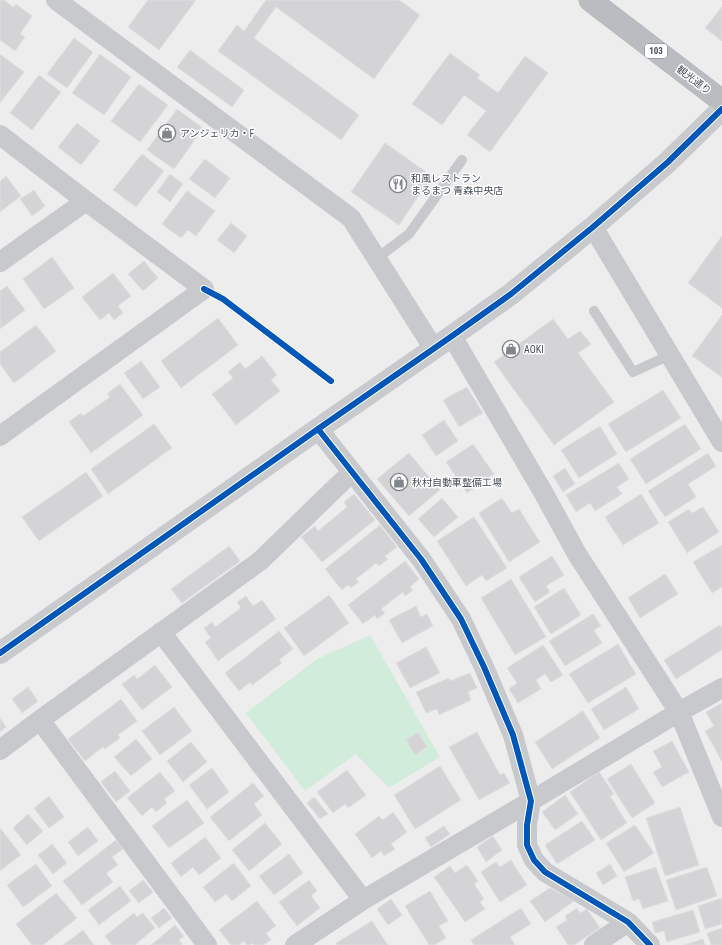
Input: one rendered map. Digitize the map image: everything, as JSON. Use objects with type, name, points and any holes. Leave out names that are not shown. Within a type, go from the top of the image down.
[{"type":"highway","name":"観光通り","points":[[597,2],[722,101]]},
{"type":"street","points":[[56,0],[351,218],[434,349]]},
{"type":"street","points":[[0,653],[318,428],[434,349],[511,294],[593,227],[668,162],[722,109]]},
{"type":"street","points":[[0,135],[204,289],[0,436]]},
{"type":"street","points":[[0,262],[86,201]]},
{"type":"street","points":[[593,227],[722,442]]},
{"type":"street","points":[[452,336],[577,554],[679,712],[722,817]]},
{"type":"street","points":[[318,428],[421,559],[460,619],[484,667],[512,735],[531,801],[527,825],[527,845],[534,860],[545,872],[628,922],[650,945]]},
{"type":"street","points":[[0,750],[260,561],[352,472]]},
{"type":"street","points":[[161,632],[363,900]]},
{"type":"street","points":[[295,945],[363,900],[722,688]]},
{"type":"street","points":[[40,720],[207,945]]},
{"type":"street","points":[[594,945],[628,922]]},
{"type":"lane","points":[[376,259],[409,234],[462,160]]},
{"type":"lane","points":[[594,311],[633,372],[670,355]]},
{"type":"green space","points":[[370,635],[440,757],[389,788],[356,754],[305,791],[246,713],[317,659]]},
{"type":"building","points":[[0,0],[4,0],[13,7],[16,4],[32,16],[20,34],[25,37],[15,51],[0,40]]},
{"type":"building","points":[[148,0],[196,0],[159,50],[128,27]]},
{"type":"building","points":[[266,0],[399,0],[420,15],[374,79],[276,7],[254,38],[359,115],[341,140],[218,51],[237,25],[244,31]]},
{"type":"building","points":[[722,7],[722,41],[705,28]]},
{"type":"building","points":[[74,38],[93,52],[67,88],[47,74]]},
{"type":"building","points":[[190,50],[244,90],[232,107],[177,67]]},
{"type":"building","points":[[450,53],[480,75],[477,78],[498,93],[525,56],[548,73],[490,152],[467,135],[486,111],[464,95],[442,125],[412,104]]},
{"type":"building","points":[[0,54],[24,72],[0,103]]},
{"type":"building","points":[[100,54],[131,77],[104,115],[72,93]]},
{"type":"building","points":[[39,75],[61,92],[32,130],[10,113]]},
{"type":"building","points":[[139,84],[168,105],[140,142],[111,121]]},
{"type":"building","points":[[177,109],[203,128],[174,169],[147,150]]},
{"type":"building","points":[[77,123],[100,141],[81,165],[58,147]]},
{"type":"building","points":[[385,143],[432,176],[399,225],[351,192]]},
{"type":"building","points":[[142,154],[164,171],[136,207],[113,190]]},
{"type":"building","points":[[205,159],[230,178],[215,198],[189,179]]},
{"type":"building","points":[[170,174],[183,184],[170,202],[157,192]]},
{"type":"building","points":[[6,176],[21,196],[0,212],[0,181]]},
{"type":"building","points":[[34,190],[45,206],[32,216],[20,199]]},
{"type":"building","points":[[187,191],[215,211],[196,236],[188,230],[181,238],[162,224]]},
{"type":"building","points":[[231,223],[247,236],[234,253],[217,240]]},
{"type":"building","points":[[722,236],[722,308],[688,283]]},
{"type":"building","points":[[52,257],[74,288],[44,309],[23,279]]},
{"type":"building","points":[[144,261],[158,278],[143,291],[128,274]]},
{"type":"building","points":[[113,273],[131,296],[118,306],[123,313],[114,320],[109,313],[100,320],[82,297]]},
{"type":"building","points":[[7,286],[25,310],[0,329],[0,291]]},
{"type":"building","points":[[722,315],[722,377],[692,356]]},
{"type":"building","points":[[218,318],[238,345],[181,388],[161,361]]},
{"type":"building","points":[[553,319],[568,339],[580,331],[591,344],[578,353],[614,402],[554,445],[494,362]]},
{"type":"building","points":[[36,325],[56,351],[14,383],[0,364],[0,352]]},
{"type":"building","points":[[262,356],[277,375],[271,380],[280,391],[236,425],[212,394],[233,378],[228,372],[240,362],[245,369]]},
{"type":"building","points":[[141,361],[160,387],[143,399],[124,373]]},
{"type":"building","points":[[120,384],[143,415],[91,453],[69,422],[81,413],[83,416],[110,397],[107,394]]},
{"type":"building","points":[[467,387],[483,413],[459,427],[443,400]]},
{"type":"building","points":[[663,390],[681,418],[626,452],[608,424]]},
{"type":"building","points":[[444,420],[458,441],[436,456],[422,435]]},
{"type":"building","points":[[154,424],[172,448],[108,494],[91,469]]},
{"type":"building","points":[[685,424],[701,449],[646,484],[630,459]]},
{"type":"building","points":[[600,426],[617,454],[579,478],[561,450]]},
{"type":"building","points":[[473,444],[494,474],[467,493],[446,462]]},
{"type":"building","points":[[409,453],[440,490],[409,516],[377,479]]},
{"type":"building","points":[[708,453],[716,466],[688,484],[696,497],[665,517],[648,491]]},
{"type":"building","points":[[619,463],[629,479],[617,487],[622,494],[595,511],[590,503],[576,512],[566,495]]},
{"type":"building","points":[[565,468],[575,484],[563,492],[553,476]]},
{"type":"building","points":[[86,472],[103,496],[39,541],[22,517]]},
{"type":"building","points":[[354,494],[375,520],[322,562],[301,537],[315,526],[318,531],[347,507],[344,502]]},
{"type":"building","points":[[641,494],[659,523],[623,545],[605,517]]},
{"type":"building","points":[[442,498],[458,517],[434,537],[418,519]]},
{"type":"building","points":[[502,498],[512,513],[519,509],[540,542],[509,562],[479,513]]},
{"type":"building","points":[[703,507],[719,532],[687,553],[668,522],[689,509],[692,513]]},
{"type":"building","points":[[474,517],[507,568],[486,581],[482,575],[466,586],[437,541]]},
{"type":"building","points":[[380,525],[397,547],[385,556],[388,559],[379,566],[376,563],[356,579],[359,582],[351,588],[348,585],[342,590],[325,569]]},
{"type":"building","points":[[722,545],[722,587],[712,593],[693,562]]},
{"type":"building","points":[[229,546],[240,561],[182,603],[171,589]]},
{"type":"building","points":[[552,556],[564,575],[546,586],[550,592],[535,602],[519,577]]},
{"type":"building","points":[[405,561],[419,579],[410,587],[413,590],[405,596],[403,592],[381,609],[385,613],[377,619],[375,615],[363,624],[348,605]]},
{"type":"building","points":[[665,574],[678,594],[640,618],[628,598]]},
{"type":"building","points":[[511,579],[546,637],[515,655],[481,598]]},
{"type":"building","points":[[564,588],[581,615],[551,634],[534,607]]},
{"type":"building","points":[[329,595],[349,623],[304,656],[284,628]]},
{"type":"building","points":[[246,596],[253,606],[262,600],[276,619],[218,661],[205,642],[211,638],[204,628],[212,622],[215,627],[241,608],[237,602]]},
{"type":"building","points":[[416,606],[421,617],[427,614],[433,626],[402,643],[389,620]]},
{"type":"building","points":[[593,614],[601,626],[594,630],[602,643],[565,666],[549,641]]},
{"type":"building","points":[[720,625],[722,628],[722,650],[676,679],[664,660]]},
{"type":"building","points":[[279,631],[293,649],[279,660],[282,663],[252,685],[250,682],[239,691],[225,673]]},
{"type":"building","points":[[618,644],[636,674],[588,703],[569,674]]},
{"type":"building","points":[[543,645],[563,675],[551,682],[545,674],[536,680],[541,689],[518,703],[509,689],[517,683],[507,668]]},
{"type":"building","points":[[426,647],[440,673],[410,688],[396,663]]},
{"type":"building","points":[[155,665],[172,687],[142,710],[122,684],[134,675],[137,679]]},
{"type":"building","points":[[470,673],[477,688],[468,692],[471,700],[439,715],[437,709],[426,713],[416,692],[449,678],[450,681]]},
{"type":"building","points":[[28,687],[38,701],[22,713],[12,699]]},
{"type":"building","points":[[626,687],[639,709],[604,730],[591,709]]},
{"type":"building","points":[[121,699],[137,721],[118,735],[120,738],[105,749],[103,747],[85,761],[68,739]]},
{"type":"building","points":[[722,703],[722,762],[705,731],[714,726],[706,712]]},
{"type":"building","points":[[174,707],[192,731],[160,755],[142,731]]},
{"type":"building","points":[[583,711],[600,738],[552,769],[535,742]]},
{"type":"building","points":[[0,718],[6,727],[0,732]]},
{"type":"building","points":[[418,732],[427,747],[415,755],[406,740]]},
{"type":"building","points":[[477,732],[500,775],[504,773],[510,783],[479,800],[449,747]]},
{"type":"building","points":[[136,739],[152,759],[131,776],[114,757]]},
{"type":"building","points":[[672,741],[689,772],[662,787],[653,772],[662,767],[653,751]]},
{"type":"building","points":[[191,742],[207,762],[183,782],[167,761]]},
{"type":"building","points":[[631,764],[655,803],[632,818],[607,779]]},
{"type":"building","points":[[440,766],[461,800],[415,829],[394,795]]},
{"type":"building","points":[[212,768],[229,792],[207,809],[189,785]]},
{"type":"building","points":[[347,770],[366,795],[348,808],[345,804],[333,813],[317,792]]},
{"type":"building","points":[[115,771],[130,791],[116,802],[101,782]]},
{"type":"building","points":[[160,772],[175,791],[164,799],[167,803],[156,812],[152,807],[142,816],[127,798]]},
{"type":"building","points":[[599,772],[614,794],[610,796],[627,823],[601,840],[570,792]]},
{"type":"building","points":[[253,783],[264,796],[254,804],[262,815],[229,841],[210,817]]},
{"type":"building","points":[[565,795],[578,814],[555,830],[542,812]]},
{"type":"building","points":[[49,796],[64,817],[49,828],[34,808]]},
{"type":"building","points":[[314,797],[328,814],[320,819],[307,803]]},
{"type":"building","points":[[187,800],[204,823],[169,848],[152,826]]},
{"type":"building","points":[[680,807],[699,865],[665,876],[646,818]]},
{"type":"building","points":[[393,812],[407,832],[391,844],[395,849],[384,856],[381,851],[372,858],[355,834],[379,816],[383,820]]},
{"type":"building","points":[[28,814],[43,831],[27,845],[13,828]]},
{"type":"building","points":[[582,821],[595,840],[557,864],[545,845]]},
{"type":"building","points":[[265,823],[282,844],[249,871],[232,850]]},
{"type":"building","points":[[635,825],[654,853],[624,872],[606,843]]},
{"type":"building","points":[[444,826],[450,834],[431,847],[425,838]]},
{"type":"building","points":[[88,827],[98,841],[78,856],[68,842]]},
{"type":"building","points":[[0,828],[21,855],[0,871]]},
{"type":"building","points":[[493,836],[502,850],[486,862],[477,847]]},
{"type":"building","points":[[205,837],[221,858],[199,875],[193,867],[181,877],[171,863]]},
{"type":"building","points":[[116,840],[123,849],[112,857],[118,865],[106,873],[113,882],[82,905],[63,881]]},
{"type":"building","points":[[52,844],[67,863],[53,874],[38,855]]},
{"type":"building","points":[[289,854],[303,873],[274,895],[259,876]]},
{"type":"building","points":[[511,860],[527,885],[500,902],[481,872],[496,862],[500,867]]},
{"type":"building","points":[[234,863],[251,886],[232,901],[226,894],[215,902],[203,887]]},
{"type":"building","points":[[36,864],[52,886],[23,907],[7,885]]},
{"type":"building","points":[[610,864],[617,876],[603,885],[596,873]]},
{"type":"building","points":[[467,865],[478,881],[474,884],[484,899],[480,902],[485,909],[465,922],[434,877],[450,866],[455,873]]},
{"type":"building","points":[[656,867],[668,901],[643,909],[639,899],[633,901],[625,877]]},
{"type":"building","points":[[707,867],[717,896],[676,910],[666,880]]},
{"type":"building","points":[[143,880],[153,892],[139,903],[129,891]]},
{"type":"building","points":[[309,880],[317,891],[311,896],[320,908],[297,926],[279,902]]},
{"type":"building","points":[[120,886],[131,901],[99,925],[88,910]]},
{"type":"building","points":[[550,888],[574,901],[545,922],[530,901]]},
{"type":"building","points":[[430,891],[448,921],[439,926],[446,938],[434,945],[429,945],[405,906]]},
{"type":"building","points":[[56,893],[77,918],[43,945],[32,945],[16,924]]},
{"type":"building","points":[[722,898],[722,924],[705,929],[698,906]]},
{"type":"building","points":[[391,899],[402,915],[388,925],[377,909]]},
{"type":"building","points":[[257,901],[276,926],[266,933],[271,940],[263,945],[254,945],[252,943],[247,945],[244,941],[239,945],[231,945],[219,930]]},
{"type":"building","points":[[164,908],[172,918],[159,928],[151,918]]},
{"type":"building","points":[[521,908],[531,924],[510,937],[515,945],[474,945],[471,940]]},
{"type":"building","points":[[577,908],[580,913],[587,909],[600,928],[574,945],[568,945],[556,927],[567,920],[565,916]]},
{"type":"building","points":[[693,910],[700,932],[667,942],[664,931],[655,933],[652,922]]},
{"type":"building","points":[[134,913],[137,917],[143,913],[155,928],[135,945],[112,945],[105,936]]},
{"type":"building","points":[[372,921],[388,945],[337,945],[336,943]]},
{"type":"building","points":[[175,925],[184,936],[179,940],[182,944],[181,945],[151,945]]},
{"type":"building","points":[[722,928],[722,945],[711,945],[707,933]]},
{"type":"building","points":[[83,930],[94,945],[63,945]]},
{"type":"building","points":[[703,939],[705,945],[684,945]]},
{"type":"cycle path","points":[[0,653],[511,294],[593,227],[668,162],[722,109]]},
{"type":"cycle path","points":[[204,289],[223,299],[331,381]]},
{"type":"cycle path","points":[[318,429],[421,559],[461,619],[484,667],[513,735],[531,801],[527,825],[527,845],[534,860],[545,872],[628,922],[650,945]]},
{"type":"place","name":"アンジェリカ・F","points":[[167,133]]},
{"type":"place","name":"和風レストラン まるまつ 青森中央店","points":[[398,184]]},
{"type":"place","name":"AOKI","points":[[511,349]]},
{"type":"place","name":"秋村自動車整備工場","points":[[399,482]]}]
